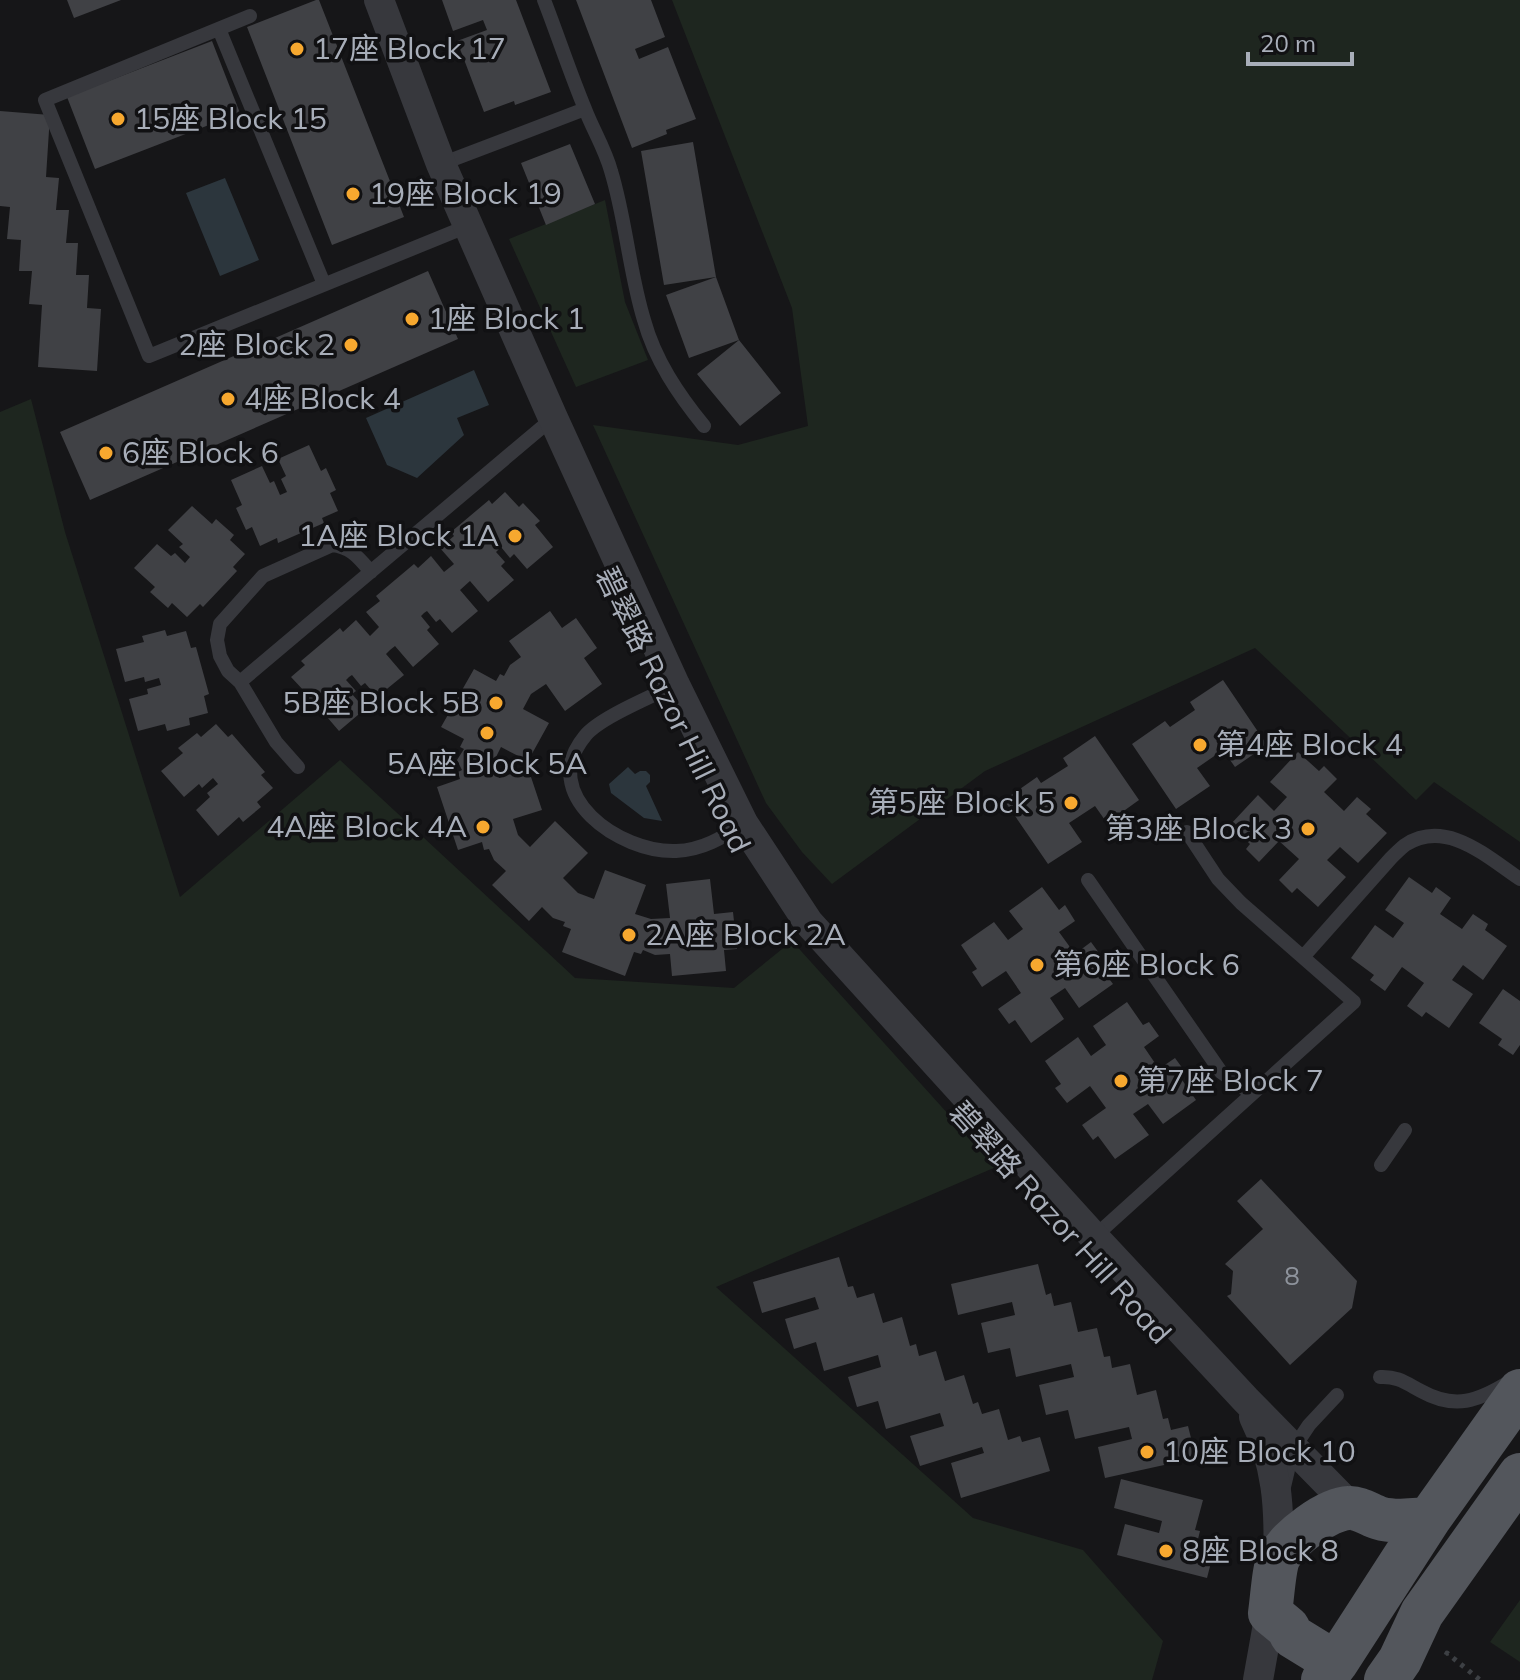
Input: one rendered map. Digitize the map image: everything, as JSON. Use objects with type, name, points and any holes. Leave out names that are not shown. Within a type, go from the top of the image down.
[{"type":"main road","points":[[1329,1672],[1429,1519],[1520,1391]]},
{"type":"main road","points":[[1386,1680],[1400,1660],[1422,1613],[1520,1475]]},
{"type":"main road","points":[[1329,1672],[1270,1613],[1278,1559],[1309,1526],[1351,1507],[1380,1519],[1429,1519]]},
{"type":"main road","points":[[1329,1672],[1422,1613]]},
{"type":"street","name":"碧翠路 Razor Hill Road","points":[[379,0],[441,164],[468,226],[675,685],[743,823],[808,922],[1094,1237],[1351,1507]]},
{"type":"street","name":"碧翠路 Razor Hill Road","points":[[1246,1400],[1270,1457],[1279,1507],[1278,1559]]},
{"type":"street","points":[[1258,1680],[1270,1613]]},
{"type":"lane","points":[[544,0],[610,166],[644,322],[658,359],[679,394],[704,426]]},
{"type":"lane","points":[[250,16],[45,100],[149,356],[468,226]]},
{"type":"lane","points":[[219,29],[324,284]]},
{"type":"lane","points":[[441,164],[585,109]]},
{"type":"lane","points":[[240,682],[553,418]]},
{"type":"lane","points":[[298,767],[276,742],[240,682],[228,671],[220,656],[217,640],[220,624],[263,576],[332,545],[344,546],[353,552],[371,572]]},
{"type":"lane","points":[[675,685],[587,733],[575,750],[570,770],[573,790],[582,808],[615,834],[634,844],[655,849],[676,851],[697,848],[717,841],[743,823]]},
{"type":"lane","points":[[1094,1237],[1354,1002],[1241,903],[1218,879],[1187,832]]},
{"type":"lane","points":[[1303,957],[1391,858],[1406,845],[1424,837],[1444,836],[1463,841],[1520,879]]},
{"type":"lane","points":[[1088,880],[1221,1072],[1252,1094]]},
{"type":"lane","points":[[1381,1165],[1405,1130]]},
{"type":"lane","points":[[1380,1377],[1401,1379],[1435,1398],[1451,1402],[1486,1396],[1520,1375]]},
{"type":"lane","points":[[1279,1507],[1293,1449],[1309,1425],[1337,1395]]},
{"type":"path","points":[[1440,1662],[1447,1653],[1480,1680]]},
{"type":"shaded area","points":[[672,0],[1520,0],[1520,842],[1434,782],[1416,800],[1255,648],[985,771],[832,884],[802,852],[766,803],[593,425],[738,445],[808,426],[792,308]]},
{"type":"shaded area","points":[[225,178],[259,260],[220,276],[186,193]]},
{"type":"shaded area","points":[[605,200],[625,302],[648,360],[576,387],[509,239]]},
{"type":"shaded area","points":[[474,370],[489,405],[457,418],[464,435],[417,478],[387,465],[366,418]]},
{"type":"shaded area","points":[[31,399],[65,532],[180,897],[340,760],[575,978],[734,988],[792,941],[996,1167],[716,1287],[973,1518],[1083,1550],[1163,1641],[1152,1680],[0,1680],[0,412]]},
{"type":"shaded area","points":[[628,767],[635,774],[646,771],[650,775],[646,786],[662,821],[644,818],[611,793],[609,784]]},
{"type":"shaded area","points":[[1520,1600],[1520,1662],[1490,1642]]},
{"type":"building","points":[[67,0],[121,0],[74,18]]},
{"type":"building","points":[[319,0],[404,217],[332,245],[247,27]]},
{"type":"building","points":[[442,0],[516,0],[551,92],[484,112],[457,41],[487,30],[483,20],[453,31]]},
{"type":"building","points":[[576,0],[651,0],[665,37],[635,49],[639,59],[668,47],[696,119],[632,148]]},
{"type":"building","points":[[212,41],[240,113],[95,169],[67,97]]},
{"type":"building","points":[[0,111],[50,115],[46,177],[59,178],[56,210],[69,210],[66,243],[78,243],[76,275],[89,275],[87,308],[101,309],[97,371],[38,367],[42,305],[29,304],[32,271],[19,271],[21,240],[7,239],[10,207],[0,206]]},
{"type":"building","points":[[693,142],[716,277],[664,285],[641,151]]},
{"type":"building","points":[[570,144],[595,204],[546,225],[521,163]]},
{"type":"building","points":[[428,271],[458,339],[90,500],[60,432]]},
{"type":"building","points":[[716,277],[739,340],[689,358],[666,295]]},
{"type":"building","points":[[739,340],[781,393],[740,426],[697,374]]},
{"type":"building","points":[[309,445],[321,471],[326,468],[336,490],[330,493],[338,511],[322,518],[324,523],[278,543],[277,538],[260,546],[252,527],[246,530],[236,508],[242,505],[231,480],[262,466],[280,495],[287,492],[281,479],[286,476],[278,459]]},
{"type":"building","points":[[505,492],[519,507],[523,503],[540,521],[535,525],[553,547],[527,569],[514,554],[510,558],[501,547],[496,552],[505,562],[501,566],[514,580],[488,602],[470,581],[460,590],[478,611],[452,633],[440,619],[436,622],[427,611],[424,613],[421,616],[430,627],[427,630],[439,644],[413,667],[395,646],[390,650],[386,654],[404,675],[377,697],[365,683],[361,686],[352,675],[349,677],[346,680],[356,691],[352,694],[365,709],[339,731],[321,710],[315,714],[300,696],[305,692],[291,677],[305,665],[301,661],[340,628],[343,632],[356,620],[370,636],[379,627],[366,612],[380,601],[376,596],[414,564],[418,568],[431,556],[444,572],[454,564],[440,548],[454,536],[451,532],[489,500],[492,504]]},
{"type":"building","points":[[192,506],[212,524],[216,519],[234,535],[230,540],[245,554],[233,567],[237,571],[203,607],[200,604],[187,617],[172,603],[168,608],[150,592],[155,587],[134,568],[157,544],[171,556],[175,553],[185,563],[190,557],[179,547],[183,544],[168,530]]},
{"type":"building","points":[[550,611],[562,628],[576,618],[597,648],[584,658],[602,684],[565,711],[546,684],[531,694],[523,709],[549,723],[528,761],[501,747],[493,763],[499,778],[528,768],[542,810],[513,819],[518,835],[530,847],[555,821],[588,853],[563,878],[578,893],[594,899],[605,870],[646,885],[635,914],[651,919],[670,918],[666,884],[710,879],[714,914],[733,912],[737,949],[724,950],[726,971],[672,976],[670,954],[655,955],[643,950],[641,954],[634,952],[625,976],[562,952],[571,929],[563,926],[565,922],[553,918],[542,907],[529,921],[492,885],[506,871],[494,860],[489,849],[484,850],[482,842],[458,850],[437,787],[460,779],[458,772],[462,770],[457,760],[464,749],[460,747],[464,739],[441,727],[474,669],[496,681],[500,674],[504,676],[510,665],[521,657],[509,641]]},
{"type":"building","points":[[165,630],[167,636],[186,631],[191,648],[196,647],[209,694],[204,696],[208,713],[189,718],[190,725],[167,731],[165,724],[138,731],[129,699],[148,694],[147,689],[161,685],[159,678],[145,682],[144,677],[125,682],[116,649],[144,642],[142,636]]},
{"type":"building","name":"第4座 Block 4","points":[[1223,680],[1267,745],[1235,767],[1223,750],[1197,768],[1210,786],[1176,809],[1132,744],[1165,721],[1170,727],[1195,710],[1190,702]]},
{"type":"building","points":[[216,724],[228,737],[232,734],[265,772],[261,775],[273,788],[257,802],[261,807],[243,822],[239,817],[218,836],[196,810],[210,797],[207,793],[218,784],[213,778],[202,788],[199,784],[184,797],[161,771],[183,753],[178,748],[197,733],[201,737]]},
{"type":"building","name":"第5座 Block 5","points":[[1095,736],[1139,800],[1107,823],[1095,806],[1069,823],[1082,842],[1048,864],[1004,800],[1037,777],[1041,783],[1068,766],[1063,758]]},
{"type":"building","name":"第3座 Block 3","points":[[1298,752],[1319,771],[1324,766],[1337,779],[1324,792],[1344,811],[1357,797],[1371,809],[1366,814],[1387,833],[1358,863],[1340,847],[1327,860],[1346,877],[1318,907],[1297,888],[1292,893],[1279,880],[1299,859],[1279,841],[1259,862],[1246,849],[1250,844],[1230,825],[1258,795],[1274,811],[1287,797],[1270,782]]},
{"type":"building","points":[[1409,877],[1432,893],[1436,887],[1451,898],[1440,914],[1462,929],[1473,914],[1488,924],[1485,930],[1507,946],[1483,980],[1463,965],[1452,980],[1473,994],[1449,1028],[1426,1012],[1422,1017],[1407,1006],[1424,983],[1402,967],[1385,991],[1370,980],[1374,975],[1351,958],[1375,925],[1393,938],[1404,923],[1385,910]]},
{"type":"building","name":"第6座 Block 6","points":[[1042,887],[1059,910],[1065,905],[1075,921],[1059,932],[1075,954],[1091,942],[1102,957],[1096,961],[1113,984],[1079,1008],[1065,988],[1050,998],[1064,1019],[1031,1043],[1015,1020],[1009,1024],[998,1009],[1021,993],[1006,971],[982,987],[972,972],[977,969],[961,945],[994,922],[1008,940],[1023,929],[1009,911]]},
{"type":"building","points":[[1503,989],[1520,1001],[1520,1045],[1513,1055],[1498,1045],[1502,1039],[1479,1023]]},
{"type":"building","name":"第7座 Block 7","points":[[1127,1002],[1143,1025],[1149,1022],[1159,1036],[1144,1047],[1159,1069],[1175,1058],[1186,1073],[1180,1077],[1196,1100],[1163,1124],[1148,1104],[1133,1114],[1149,1135],[1115,1159],[1098,1136],[1093,1140],[1082,1125],[1106,1108],[1090,1086],[1067,1103],[1055,1088],[1061,1084],[1045,1061],[1078,1037],[1091,1056],[1106,1045],[1093,1026]]},
{"type":"building","points":[[1261,1179],[1357,1281],[1352,1308],[1290,1365],[1227,1296],[1231,1294],[1233,1271],[1225,1264],[1263,1229],[1237,1201]]},
{"type":"building","points":[[839,1257],[848,1287],[853,1286],[857,1298],[874,1293],[883,1323],[902,1317],[910,1346],[916,1344],[919,1356],[936,1351],[945,1381],[964,1375],[973,1404],[978,1402],[982,1414],[999,1409],[1008,1440],[1020,1436],[1022,1442],[1040,1437],[1050,1471],[961,1498],[951,1463],[984,1453],[982,1447],[920,1466],[910,1436],[944,1426],[940,1413],[886,1429],[878,1401],[857,1407],[848,1377],[881,1367],[878,1355],[824,1371],[816,1342],[794,1349],[785,1319],[819,1309],[815,1297],[762,1313],[753,1282]]},
{"type":"building","points":[[1038,1264],[1046,1295],[1051,1293],[1054,1306],[1071,1302],[1078,1332],[1097,1328],[1104,1357],[1110,1356],[1112,1368],[1130,1364],[1137,1395],[1156,1390],[1163,1419],[1168,1418],[1171,1430],[1188,1426],[1196,1458],[1105,1478],[1098,1447],[1132,1439],[1129,1427],[1075,1439],[1068,1410],[1046,1415],[1039,1385],[1074,1377],[1071,1364],[1016,1377],[1010,1348],[988,1353],[981,1323],[1015,1315],[1012,1302],[958,1315],[951,1284]]},
{"type":"building","points":[[1121,1479],[1203,1500],[1195,1530],[1200,1531],[1197,1543],[1215,1547],[1207,1578],[1117,1555],[1125,1524],[1159,1533],[1162,1521],[1114,1508]]},
{"type":"place","name":"17座 Block 17","points":[[297,49]]},
{"type":"place","name":"15座 Block 15","points":[[118,119]]},
{"type":"place","name":"19座 Block 19","points":[[353,194]]},
{"type":"place","name":"1座 Block 1","points":[[412,319]]},
{"type":"place","name":"2座 Block 2","points":[[351,345]]},
{"type":"place","name":"4座 Block 4","points":[[228,399]]},
{"type":"place","name":"6座 Block 6","points":[[106,453]]},
{"type":"place","name":"1A座 Block 1A","points":[[515,536]]},
{"type":"place","name":"5B座 Block 5B","points":[[496,703]]},
{"type":"place","name":"5A座 Block 5A","points":[[487,733]]},
{"type":"place","name":"第4座 Block 4","points":[[1200,745]]},
{"type":"place","name":"第5座 Block 5","points":[[1071,803]]},
{"type":"place","name":"4A座 Block 4A","points":[[483,827]]},
{"type":"place","name":"第3座 Block 3","points":[[1308,829]]},
{"type":"place","name":"2A座 Block 2A","points":[[629,935]]},
{"type":"place","name":"第6座 Block 6","points":[[1037,965]]},
{"type":"place","name":"第7座 Block 7","points":[[1121,1081]]},
{"type":"place","name":"10座 Block 10","points":[[1147,1452]]},
{"type":"place","name":"8座 Block 8","points":[[1166,1551]]}]
